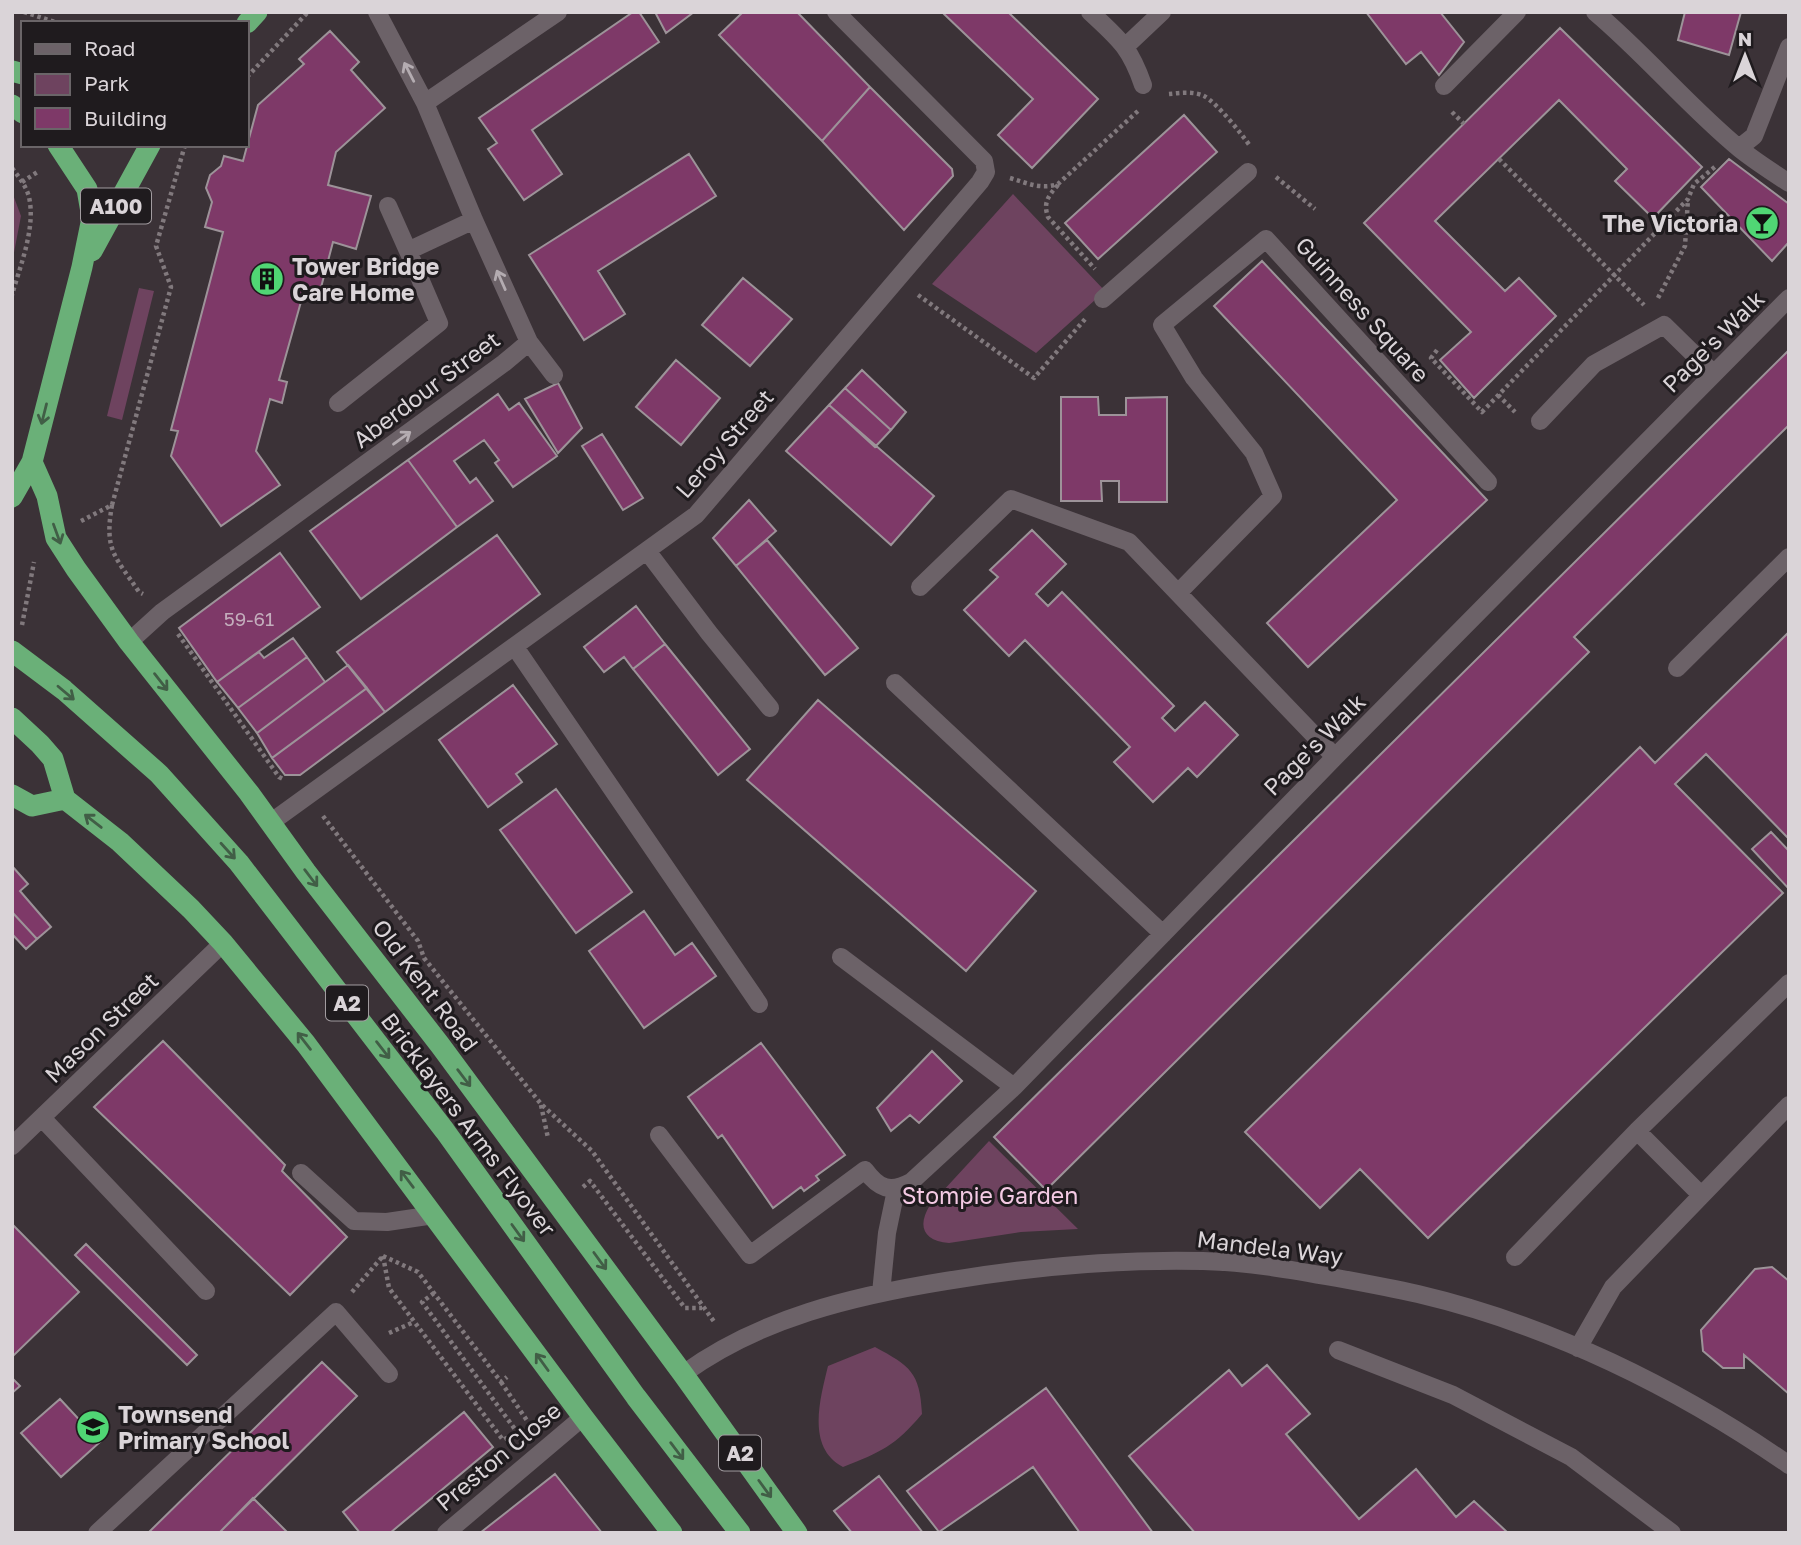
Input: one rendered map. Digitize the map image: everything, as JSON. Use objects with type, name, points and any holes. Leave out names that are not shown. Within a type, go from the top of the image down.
[{"type":"highway","points":[[12,497],[32,462],[82,267],[92,209],[83,182],[59,147]]},
{"type":"highway","name":"A100","points":[[82,267],[149,147]]},
{"type":"highway","name":"Old Kent Road","points":[[32,462],[47,496],[57,538],[76,569],[129,642],[440,1045],[797,1533]]},
{"type":"highway","name":"Bricklayers Arms Flyover","points":[[16,644],[159,774],[239,863],[445,1131],[636,1397],[740,1533]]},
{"type":"highway","points":[[12,718],[53,759],[65,799],[32,806],[12,795]]},
{"type":"highway","name":"A2","points":[[65,799],[120,842],[223,943],[306,1044],[672,1533]]},
{"type":"street","name":"Aberdour Street","points":[[129,642],[162,612],[347,479],[529,342],[425,103],[377,12]]},
{"type":"street","points":[[425,103],[558,12]]},
{"type":"street","points":[[836,12],[984,160],[986,172]]},
{"type":"street","points":[[1090,12],[1126,46],[1143,85]]},
{"type":"street","points":[[1126,46],[1162,12]]},
{"type":"street","points":[[1444,86],[1517,12]]},
{"type":"street","points":[[1595,12],[1739,148],[1789,183]]},
{"type":"street","points":[[1739,148],[1754,136],[1789,47]]},
{"type":"street","name":"Leroy Street","points":[[271,823],[696,515],[981,182],[986,172]]},
{"type":"street","points":[[1108,294],[1248,172]]},
{"type":"street","points":[[338,403],[439,323],[388,206]]},
{"type":"street","points":[[408,251],[474,220]]},
{"type":"street","name":"Guinness Square","points":[[1179,592],[1273,496],[1254,453],[1194,378],[1162,325],[1266,239],[1488,482]]},
{"type":"street","name":"Page's Walk","points":[[896,1190],[911,1182],[1014,1087],[1335,757],[1789,298]]},
{"type":"street","points":[[1541,421],[1594,364],[1664,325],[1714,374]]},
{"type":"street","points":[[529,342],[554,375]]},
{"type":"street","points":[[920,587],[1010,499],[1129,542],[1335,757]]},
{"type":"street","points":[[647,551],[770,708]]},
{"type":"street","points":[[1677,668],[1789,557]]},
{"type":"street","points":[[514,647],[760,1004]]},
{"type":"street","points":[[895,683],[1163,934]]},
{"type":"street","name":"Mason Street","points":[[12,1146],[223,943]]},
{"type":"street","points":[[841,957],[1014,1087]]},
{"type":"street","points":[[1515,1257],[1636,1131],[1789,983]]},
{"type":"street","points":[[1578,1348],[1613,1287],[1789,1105]]},
{"type":"street","points":[[43,1118],[206,1291]]},
{"type":"street","points":[[1636,1131],[1701,1195]]},
{"type":"street","points":[[659,1135],[750,1255],[865,1170],[872,1179],[886,1188],[896,1190],[886,1243],[881,1293]]},
{"type":"street","points":[[301,1173],[354,1221],[387,1222],[434,1215]]},
{"type":"street","name":"Mandela Way","points":[[683,1374],[727,1345],[774,1324],[819,1308],[881,1293],[983,1275],[1033,1270],[1103,1264],[1204,1261],[1310,1273],[1419,1294],[1506,1321],[1578,1348],[1683,1400],[1789,1465]]},
{"type":"street","points":[[97,1533],[336,1312],[389,1374]]},
{"type":"street","points":[[1338,1350],[1453,1395],[1571,1457],[1672,1533]]},
{"type":"street","name":"Preston Close","points":[[446,1533],[583,1417]]},
{"type":"path","points":[[24,12],[52,21]]},
{"type":"path","points":[[248,76],[308,12]]},
{"type":"path","points":[[897,279],[1034,378],[1108,294],[1048,218],[1045,207],[1048,195],[1136,114],[1140,108],[1143,85]]},
{"type":"path","points":[[1164,95],[1177,93],[1204,96],[1239,129],[1253,150]]},
{"type":"path","points":[[152,599],[139,592],[112,552],[108,531],[112,505],[170,287],[156,246],[184,147]]},
{"type":"path","points":[[1651,311],[1685,246],[1688,199],[1694,184],[1739,148]]},
{"type":"path","points":[[1499,159],[1664,325]]},
{"type":"path","points":[[12,168],[29,196],[30,213],[12,295]]},
{"type":"path","points":[[1267,170],[1315,209]]},
{"type":"path","points":[[986,172],[1035,186],[1049,187],[1058,184]]},
{"type":"path","points":[[22,182],[33,175]]},
{"type":"path","points":[[1437,350],[1432,358],[1482,412],[1688,199]]},
{"type":"path","points":[[83,520],[112,505]]},
{"type":"path","points":[[16,644],[37,552]]},
{"type":"path","points":[[174,628],[279,777],[287,781]]},
{"type":"path","name":"Old Kent Road","points":[[316,806],[418,941],[424,958],[541,1104],[592,1152],[716,1324]]},
{"type":"path","points":[[541,1104],[549,1142]]},
{"type":"path","points":[[579,1190],[590,1181],[685,1308],[702,1308]]},
{"type":"path","points":[[383,1256],[418,1272],[532,1427],[503,1440],[389,1289],[383,1256],[387,1222]]},
{"type":"path","points":[[336,1312],[383,1256]]},
{"type":"path","points":[[434,1293],[422,1302],[517,1432]]},
{"type":"path","points":[[501,1382],[507,1377]]},
{"type":"green space","points":[[12,192],[21,216],[12,263]]},
{"type":"green space","points":[[1013,194],[1105,291],[1036,353],[932,284]]},
{"type":"green space","points":[[139,288],[154,291],[122,420],[107,416]]},
{"type":"green space","name":"Stompie Garden","points":[[989,1141],[1078,1229],[1021,1232],[949,1243],[928,1236],[923,1226],[930,1205]]},
{"type":"green space","points":[[875,1347],[905,1365],[911,1372],[919,1388],[922,1414],[904,1434],[887,1447],[843,1467],[831,1459],[820,1435],[819,1407],[828,1366]]},
{"type":"building","points":[[633,12],[639,12],[659,42],[532,130],[562,174],[524,200],[488,149],[497,143],[479,118]]},
{"type":"building","points":[[655,12],[694,12],[666,33]]},
{"type":"building","points":[[743,12],[797,12],[870,87],[822,141],[719,35]]},
{"type":"building","points":[[1008,12],[1098,99],[1032,168],[998,135],[1033,99],[944,14]]},
{"type":"building","points":[[1366,12],[1440,12],[1464,42],[1439,75],[1421,52],[1406,64]]},
{"type":"building","points":[[1685,12],[1741,12],[1729,55],[1678,40]]},
{"type":"building","points":[[1560,28],[1702,167],[1653,218],[1615,181],[1627,169],[1559,100],[1435,221],[1505,291],[1519,278],[1556,316],[1474,398],[1440,360],[1471,332],[1364,223]]},
{"type":"building","name":"Tower Bridge Care Home","points":[[330,31],[359,62],[351,70],[385,108],[336,152],[328,185],[371,196],[356,249],[333,242],[319,295],[304,291],[279,380],[287,382],[282,403],[270,399],[256,451],[280,485],[221,526],[171,456],[178,431],[171,430],[223,232],[205,227],[212,202],[206,188],[210,175],[221,166],[224,156],[243,161],[258,105],[304,64],[299,59]]},
{"type":"building","points":[[870,87],[952,169],[953,176],[904,230],[822,141]]},
{"type":"building","points":[[1184,115],[1217,152],[1098,259],[1065,223]]},
{"type":"building","points":[[689,154],[716,196],[598,271],[625,314],[584,340],[529,255]]},
{"type":"building","name":"The Victoria","points":[[1729,159],[1789,204],[1789,242],[1772,261],[1701,187]]},
{"type":"building","points":[[1262,261],[1487,500],[1308,667],[1267,623],[1397,500],[1214,306]]},
{"type":"building","points":[[743,278],[792,319],[750,366],[702,325]]},
{"type":"building","points":[[1789,350],[1789,425],[1574,637],[1589,652],[1046,1190],[994,1137]]},
{"type":"building","points":[[676,360],[720,398],[681,445],[636,407]]},
{"type":"building","points":[[862,370],[906,412],[891,430],[845,388]]},
{"type":"building","points":[[558,383],[582,428],[558,453],[525,399]]},
{"type":"building","points":[[845,388],[891,430],[875,447],[829,405]]},
{"type":"building","points":[[498,394],[509,410],[519,403],[557,456],[513,487],[495,463],[499,460],[484,440],[454,461],[470,483],[476,478],[493,501],[457,527],[408,460]]},
{"type":"building","points":[[1061,397],[1098,397],[1099,415],[1126,415],[1126,398],[1167,397],[1167,502],[1119,502],[1119,481],[1101,481],[1102,501],[1061,501]]},
{"type":"building","points":[[829,405],[934,496],[891,545],[786,451]]},
{"type":"building","points":[[602,434],[643,498],[623,510],[582,446]]},
{"type":"building","points":[[408,460],[457,527],[361,599],[310,531]]},
{"type":"building","points":[[749,500],[776,531],[736,566],[713,538]]},
{"type":"building","points":[[1032,530],[1066,564],[1036,594],[1048,606],[1062,592],[1174,706],[1162,718],[1175,731],[1205,702],[1238,735],[1197,777],[1188,768],[1153,802],[1114,762],[1130,747],[1025,640],[1009,656],[964,610],[998,577],[990,570]]},
{"type":"building","points":[[497,535],[540,594],[385,712],[337,652]]},
{"type":"building","points":[[767,540],[858,648],[825,675],[736,566]]},
{"type":"building","points":[[280,553],[320,607],[217,682],[179,628]]},
{"type":"building","points":[[636,606],[665,644],[633,669],[624,657],[604,672],[584,647]]},
{"type":"building","points":[[1789,632],[1789,839],[1706,754],[1675,784],[1783,893],[1428,1238],[1360,1169],[1320,1208],[1245,1132],[1640,747],[1655,763]]},
{"type":"building","points":[[293,638],[307,657],[238,708],[217,682],[259,652],[264,658]]},
{"type":"building","points":[[665,644],[750,749],[718,775],[633,669]]},
{"type":"building","points":[[307,657],[325,682],[257,733],[238,708]]},
{"type":"building","points":[[348,665],[367,688],[272,758],[257,733]]},
{"type":"building","points":[[513,685],[557,744],[516,774],[522,782],[488,807],[439,740]]},
{"type":"building","points":[[367,688],[385,712],[300,775],[285,775],[272,758]]},
{"type":"building","points":[[818,700],[1036,891],[966,971],[747,780]]},
{"type":"building","points":[[556,789],[632,892],[576,933],[500,830]]},
{"type":"building","points":[[1771,832],[1789,851],[1789,889],[1752,849]]},
{"type":"building","points":[[12,866],[28,884],[20,891],[51,927],[37,939],[12,912]]},
{"type":"building","points":[[644,911],[675,955],[692,943],[716,976],[644,1028],[589,951]]},
{"type":"building","points":[[12,912],[37,939],[26,949],[12,934]]},
{"type":"building","points":[[163,1041],[285,1165],[282,1171],[347,1237],[290,1295],[94,1107]]},
{"type":"building","points":[[761,1043],[845,1155],[816,1176],[819,1180],[804,1191],[801,1187],[773,1208],[722,1135],[718,1138],[688,1097]]},
{"type":"building","points":[[932,1051],[962,1081],[919,1123],[910,1115],[891,1131],[877,1108]]},
{"type":"building","points":[[12,1224],[79,1292],[12,1357]]},
{"type":"building","points":[[86,1244],[197,1355],[187,1365],[75,1255]]},
{"type":"building","points":[[1772,1267],[1789,1281],[1789,1394],[1744,1355],[1744,1368],[1723,1368],[1703,1351],[1701,1330],[1755,1269]]},
{"type":"building","points":[[322,1362],[357,1396],[219,1533],[148,1533]]},
{"type":"building","points":[[1267,1365],[1310,1414],[1286,1434],[1359,1519],[1416,1469],[1456,1517],[1474,1501],[1508,1533],[1195,1533],[1129,1456],[1229,1370],[1242,1386]]},
{"type":"building","points":[[12,1378],[20,1386],[12,1393]]},
{"type":"building","points":[[1046,1388],[1153,1533],[1080,1533],[1033,1467],[939,1532],[907,1491]]},
{"type":"building","points":[[60,1399],[100,1442],[61,1477],[21,1433]]},
{"type":"building","points":[[464,1412],[493,1447],[390,1533],[360,1533],[343,1512]]},
{"type":"building","points":[[555,1474],[602,1533],[480,1533]]},
{"type":"building","points":[[879,1476],[923,1533],[852,1533],[834,1511]]},
{"type":"building","points":[[253,1498],[288,1533],[219,1533]]},
{"type":"place","name":"The Victoria","points":[[1762,223]]},
{"type":"place","name":"Tower Bridge Care Home","points":[[267,279]]},
{"type":"place","name":"Townsend Primary School","points":[[93,1427]]}]
